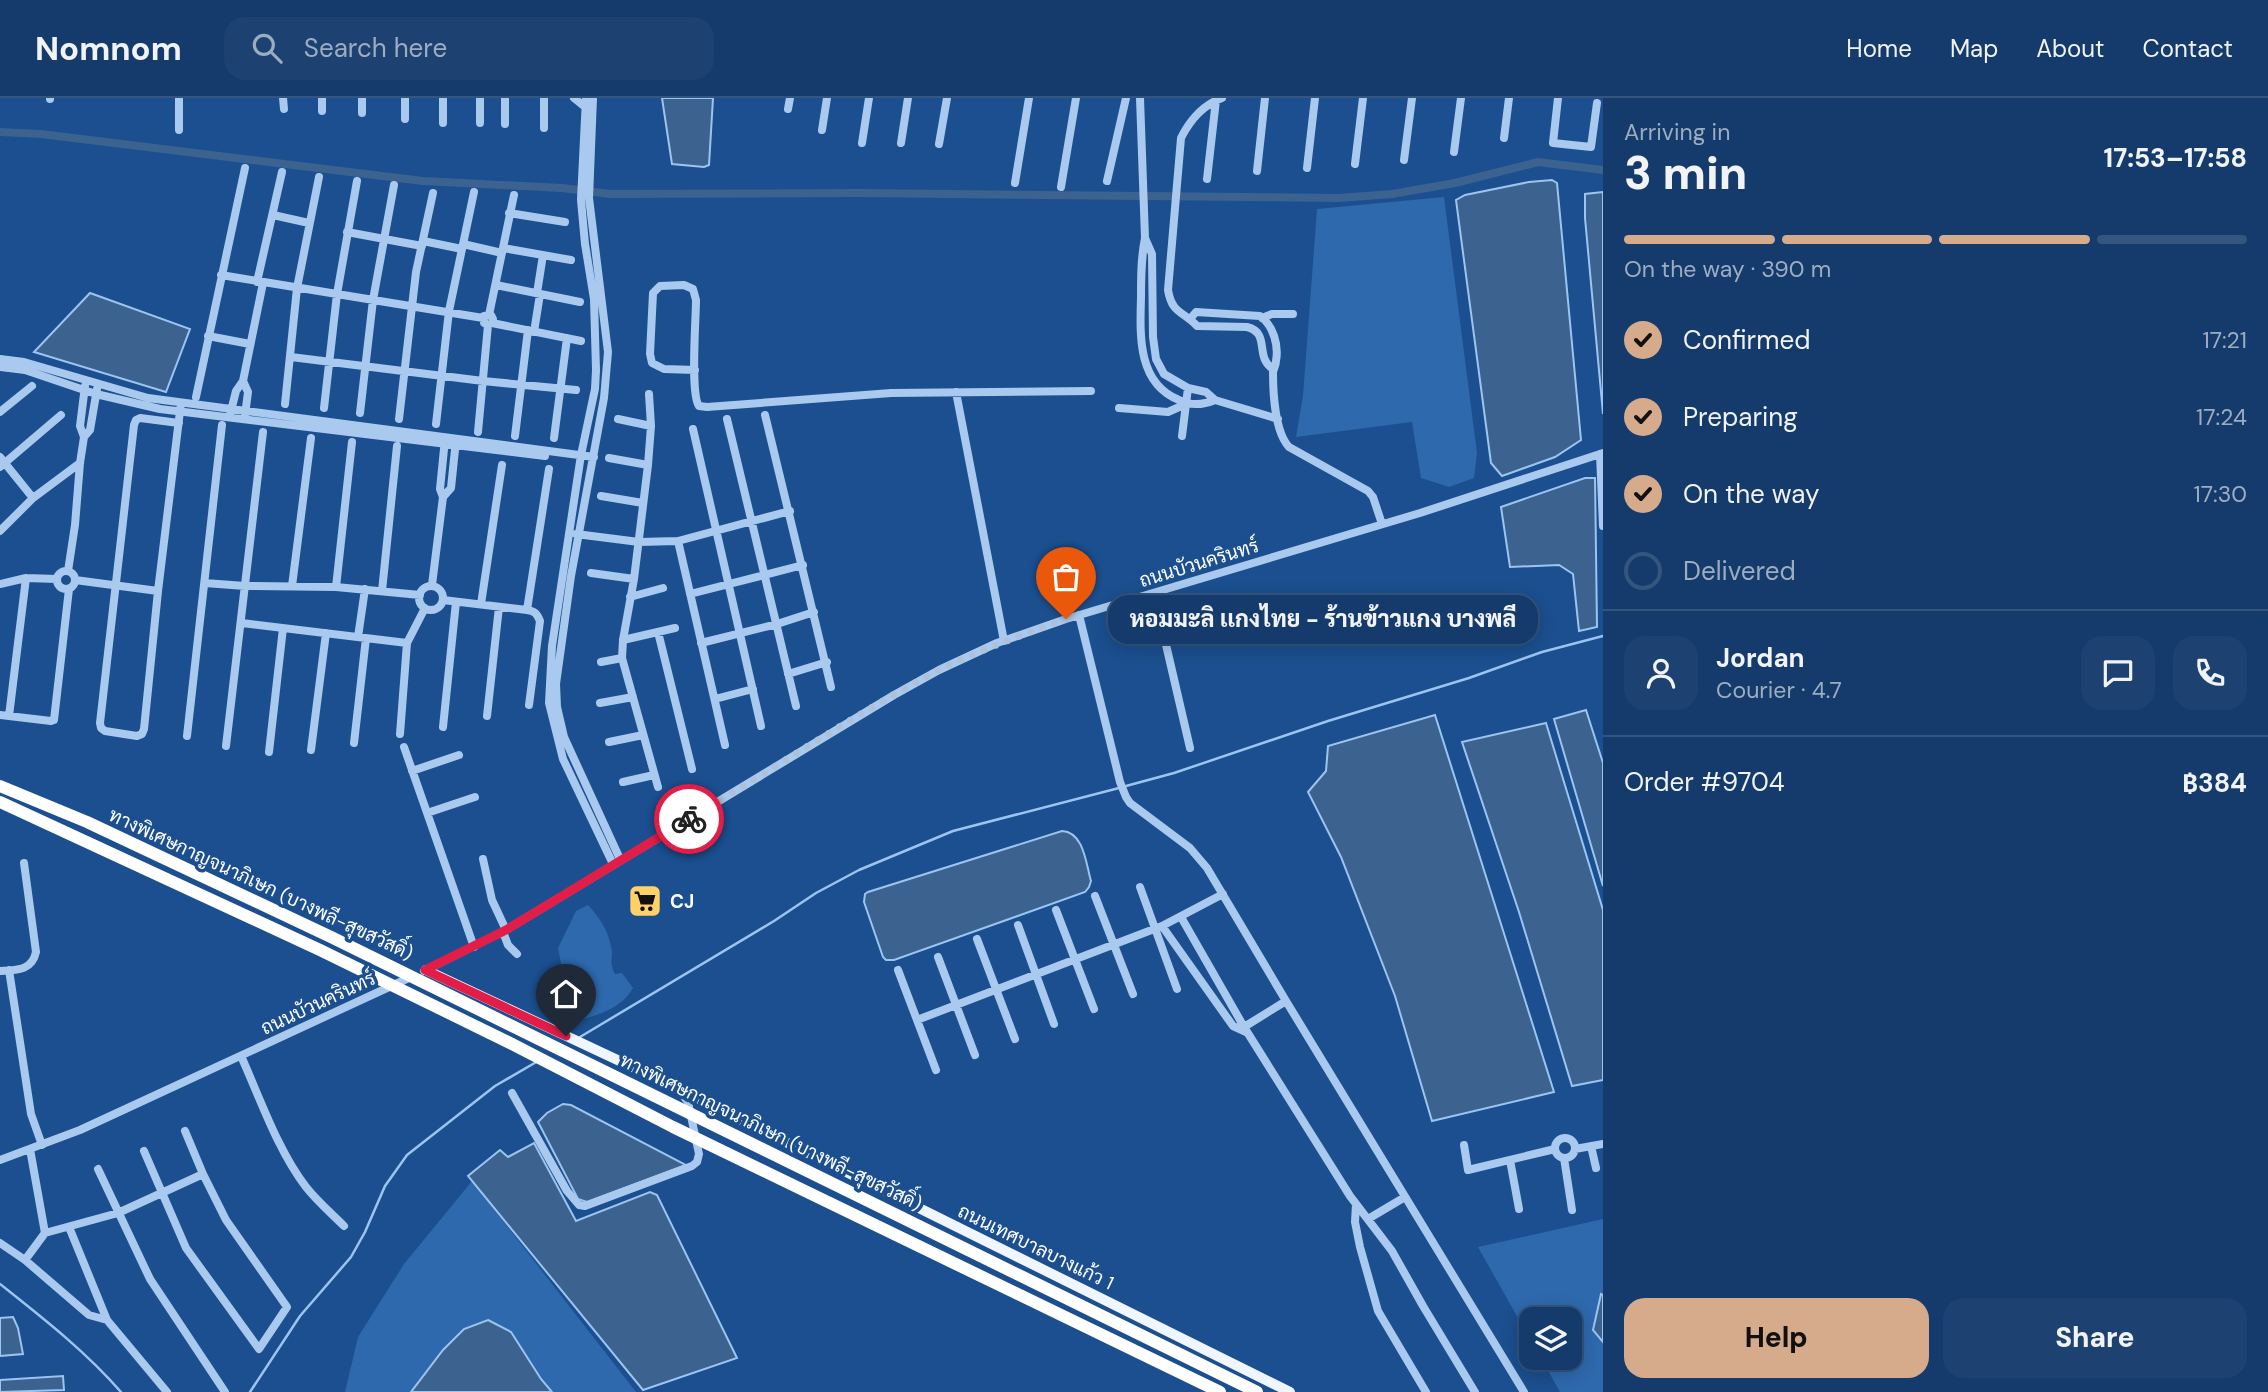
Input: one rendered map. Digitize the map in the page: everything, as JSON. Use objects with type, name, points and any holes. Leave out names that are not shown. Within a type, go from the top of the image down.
[{"type":"highway","name":"ทางพิเศษกาญจนาภิเษก (บางพลี-สุขสวัสดิ์)","points":[[0,786],[99,828],[331,937],[1257,1392]]},
{"type":"highway","name":"ทางพิเศษกาญจนาภิเษก (บางพลี-สุขสวัสดิ์)","points":[[0,802],[320,950],[673,1127],[1220,1392]]},
{"type":"main road","name":"ถนนเทศบาลบางแก้ว 1","points":[[425,970],[677,1088],[1290,1392]]},
{"type":"street","points":[[179,98],[179,130]]},
{"type":"street","points":[[283,98],[284,109]]},
{"type":"street","points":[[322,98],[322,111]]},
{"type":"street","points":[[362,98],[362,113]]},
{"type":"street","points":[[405,98],[405,119]]},
{"type":"street","points":[[443,98],[443,124]]},
{"type":"street","points":[[480,98],[480,123]]},
{"type":"street","points":[[505,98],[505,124]]},
{"type":"street","points":[[544,98],[544,128]]},
{"type":"street","points":[[574,98],[586,102],[584,244],[594,299],[597,352],[595,389],[581,457],[552,646],[550,703],[564,759],[616,862]]},
{"type":"street","points":[[585,173],[593,98]]},
{"type":"street","points":[[788,109],[790,98]]},
{"type":"street","points":[[822,130],[827,98]]},
{"type":"street","points":[[862,143],[869,98]]},
{"type":"street","points":[[901,144],[908,98]]},
{"type":"street","points":[[939,144],[947,98]]},
{"type":"street","points":[[1015,183],[1029,98]]},
{"type":"street","points":[[1061,187],[1076,98]]},
{"type":"street","points":[[1107,181],[1126,98]]},
{"type":"street","points":[[1140,98],[1145,238],[1142,255],[1140,338],[1145,364],[1155,383],[1169,396],[1186,404]]},
{"type":"street","points":[[1202,98],[1203,108]]},
{"type":"street","points":[[1257,171],[1265,98]]},
{"type":"street","points":[[1307,168],[1315,98]]},
{"type":"street","points":[[1355,164],[1363,98]]},
{"type":"street","points":[[1404,160],[1412,98]]},
{"type":"street","points":[[1454,152],[1461,98]]},
{"type":"street","points":[[1504,138],[1509,98]]},
{"type":"street","points":[[1558,98],[1553,143],[1591,148],[1597,103]]},
{"type":"street","points":[[1219,99],[1203,108],[1181,138],[1168,290],[1170,300],[1179,314],[1197,326],[1255,329],[1259,334],[1267,365],[1273,369]]},
{"type":"street","points":[[1207,179],[1219,99]]},
{"type":"street","points":[[196,397],[245,168]]},
{"type":"street","points":[[231,413],[236,391],[243,381],[282,172]]},
{"type":"street","points":[[285,404],[297,289],[319,177]]},
{"type":"street","points":[[324,408],[337,294],[356,181]]},
{"type":"street","points":[[360,413],[373,300],[394,185]]},
{"type":"street","points":[[436,424],[449,311],[474,191]]},
{"type":"street","points":[[399,419],[412,306],[433,193]]},
{"type":"street","points":[[478,432],[488,320],[514,195]]},
{"type":"street","points":[[585,199],[607,352],[604,398],[579,534],[556,684],[557,707],[564,737],[616,862]]},
{"type":"street","points":[[509,213],[565,222]]},
{"type":"street","points":[[273,215],[309,223]]},
{"type":"street","points":[[347,232],[422,244],[571,260]]},
{"type":"street","points":[[1145,238],[1152,254],[1153,337],[1156,359],[1164,374],[1188,388],[1206,392],[1215,400],[1278,419]]},
{"type":"street","points":[[515,436],[543,255]]},
{"type":"street","points":[[221,275],[449,311],[581,341]]},
{"type":"street","points":[[496,285],[580,302]]},
{"type":"street","points":[[695,370],[664,369],[652,363],[649,354],[653,293],[660,286],[684,285],[693,289],[696,300],[695,400],[699,406],[891,393],[1090,391]]},
{"type":"street","points":[[1190,319],[1196,312],[1262,318],[1277,313],[1293,314]]},
{"type":"street","points":[[1262,318],[1272,329],[1274,340],[1276,360],[1273,369],[1283,440],[1290,447],[1368,491],[1382,524]]},
{"type":"street","points":[[208,336],[250,344]]},
{"type":"street","points":[[1140,338],[1153,337]]},
{"type":"street","points":[[554,438],[566,338]]},
{"type":"street","points":[[1261,342],[1274,340]]},
{"type":"street","points":[[597,352],[607,352]]},
{"type":"street","points":[[291,357],[576,390]]},
{"type":"street","points":[[0,359],[24,362],[85,386],[96,394],[147,407],[180,407],[594,459]]},
{"type":"street","points":[[0,367],[37,373],[85,386],[97,384],[180,407]]},
{"type":"street","points":[[243,381],[248,392],[245,415]]},
{"type":"street","points":[[84,437],[90,430],[97,384]]},
{"type":"street","points":[[0,412],[32,386]]},
{"type":"street","points":[[68,571],[84,437],[80,426],[85,386]]},
{"type":"street","points":[[1182,436],[1188,388]]},
{"type":"street","points":[[956,392],[1004,641]]},
{"type":"street","points":[[649,394],[651,426],[648,466],[622,658],[658,787]]},
{"type":"street","points":[[1119,408],[1168,412],[1186,404],[1205,404],[1215,400]]},
{"type":"street","points":[[178,423],[140,418],[136,420],[100,723],[104,731],[137,736],[142,734],[144,729],[180,407]]},
{"type":"street","points":[[33,498],[2,462],[61,415]]},
{"type":"street","points":[[765,415],[831,687]]},
{"type":"street","points":[[618,419],[651,426]]},
{"type":"street","points":[[726,419],[796,706]]},
{"type":"street","points":[[187,736],[222,425]]},
{"type":"street","points":[[693,429],[761,726]]},
{"type":"street","points":[[226,746],[263,432]]},
{"type":"street","points":[[292,586],[311,438]]},
{"type":"street","points":[[432,585],[443,497],[440,488],[445,440]]},
{"type":"street","points":[[443,497],[451,488],[456,441]]},
{"type":"street","points":[[336,587],[352,442]]},
{"type":"street","points":[[382,591],[397,446]]},
{"type":"street","points":[[1601,453],[1603,526]]},
{"type":"street","name":"ถนนบัวนครินทร์","points":[[0,1160],[80,1130],[474,947],[894,695],[939,670],[1004,641],[1079,615],[1489,492],[1601,453]]},
{"type":"street","points":[[609,458],[648,466]]},
{"type":"street","points":[[0,531],[33,498],[80,463]]},
{"type":"street","points":[[481,604],[502,465]]},
{"type":"street","points":[[527,610],[549,469]]},
{"type":"street","points":[[601,496],[643,503]]},
{"type":"street","points":[[569,533],[639,542],[678,541],[790,512]]},
{"type":"street","points":[[678,541],[725,745]]},
{"type":"street","points":[[690,594],[803,565]]},
{"type":"street","points":[[57,579],[60,573],[68,571]]},
{"type":"street","points":[[26,578],[5,715],[51,721],[54,720],[69,589],[75,580],[68,571]]},
{"type":"street","points":[[591,573],[634,579]]},
{"type":"street","points":[[0,584],[26,578],[57,579]]},
{"type":"street","points":[[57,579],[61,588],[69,589]]},
{"type":"street","points":[[75,580],[158,590]]},
{"type":"street","points":[[205,583],[336,587],[419,594]]},
{"type":"street","points":[[432,585],[441,590],[443,600],[434,610],[425,608],[420,602],[419,594],[432,585]]},
{"type":"street","points":[[630,597],[663,588]]},
{"type":"street","points":[[354,743],[365,589]]},
{"type":"street","points":[[1154,593],[1190,748]]},
{"type":"street","points":[[443,600],[534,611],[538,615],[540,621],[530,705]]},
{"type":"street","points":[[443,727],[456,602]]},
{"type":"street","points":[[487,716],[499,607]]},
{"type":"street","points":[[400,734],[407,643],[425,608]]},
{"type":"street","points":[[701,643],[814,612]]},
{"type":"street","points":[[1079,615],[1126,797],[1200,858],[1524,1392]]},
{"type":"street","points":[[242,623],[407,643]]},
{"type":"street","points":[[269,752],[283,628]]},
{"type":"street","points":[[623,640],[675,628]]},
{"type":"street","points":[[658,632],[692,769]]},
{"type":"street","points":[[311,750],[326,634]]},
{"type":"street","points":[[601,662],[622,658]]},
{"type":"street","points":[[788,674],[827,662]]},
{"type":"street","points":[[715,699],[753,689]]},
{"type":"street","points":[[600,703],[634,696]]},
{"type":"street","points":[[609,742],[643,735]]},
{"type":"street","points":[[404,747],[474,947]]},
{"type":"street","points":[[412,771],[459,755]]},
{"type":"street","points":[[623,782],[654,775]]},
{"type":"street","points":[[427,813],[475,797]]},
{"type":"street","points":[[483,859],[492,900],[508,944],[517,954]]},
{"type":"street","points":[[24,863],[35,958],[22,970],[4,970],[31,1114],[42,1145]]},
{"type":"street","points":[[1140,887],[1159,927],[1177,989]]},
{"type":"street","points":[[917,1020],[1159,927],[1223,894]]},
{"type":"street","points":[[1096,896],[1133,993]]},
{"type":"street","points":[[1056,910],[1094,1009]]},
{"type":"street","points":[[1181,917],[1246,1030],[1356,1204],[1392,1251],[1475,1392]]},
{"type":"street","points":[[1018,925],[1054,1024]]},
{"type":"street","points":[[1159,927],[1233,1026],[1246,1030]]},
{"type":"street","points":[[977,939],[1015,1039]]},
{"type":"street","points":[[938,957],[975,1055]]},
{"type":"street","points":[[898,970],[936,1070]]},
{"type":"street","points":[[1246,1030],[1286,1001]]},
{"type":"street","points":[[241,1056],[300,1179],[344,1226]]},
{"type":"street","points":[[512,1093],[566,1191],[579,1205],[585,1206],[697,1162],[699,1154],[688,1102],[677,1088]]},
{"type":"street","points":[[144,1150],[186,1248],[259,1349],[286,1307],[226,1220],[202,1174],[185,1131]]},
{"type":"street","points":[[1566,1138],[1574,1143],[1575,1149],[1573,1155],[1564,1158],[1558,1155],[1555,1149],[1559,1140],[1566,1138]]},
{"type":"street","points":[[1575,1149],[1603,1144]]},
{"type":"street","points":[[1464,1145],[1468,1170],[1555,1149]]},
{"type":"street","points":[[1591,1146],[1596,1168]]},
{"type":"street","points":[[30,1150],[45,1233]]},
{"type":"street","points":[[1564,1158],[1572,1210]]},
{"type":"street","points":[[1510,1160],[1519,1209]]},
{"type":"street","points":[[98,1169],[150,1279],[225,1392]]},
{"type":"street","points":[[25,1260],[45,1233],[118,1213],[202,1174]]},
{"type":"street","points":[[1368,1219],[1405,1197]]},
{"type":"street","points":[[1356,1204],[1355,1222],[1360,1248],[1378,1311],[1426,1392]]},
{"type":"street","points":[[69,1227],[107,1320],[167,1392]]},
{"type":"street","points":[[0,1242],[89,1315],[107,1320]]},
{"type":"shaded area","points":[[662,98],[713,98],[709,165],[704,167],[672,164]]},
{"type":"shaded area","points":[[1552,180],[1557,183],[1581,440],[1555,457],[1502,476],[1491,463],[1456,200],[1465,195]]},
{"type":"shaded area","points":[[1603,192],[1603,414],[1585,194]]},
{"type":"shaded area","points":[[1444,197],[1477,453],[1474,478],[1449,487],[1421,478],[1412,422],[1296,437],[1303,396],[1317,209]]},
{"type":"shaded area","points":[[90,293],[190,329],[166,392],[34,352]]},
{"type":"shaded area","points":[[1585,478],[1595,478],[1597,627],[1579,631],[1573,574],[1559,565],[1510,567],[1501,507]]},
{"type":"shaded area","points":[[1586,710],[1603,763],[1603,886],[1554,719]]},
{"type":"shaded area","points":[[1435,715],[1554,1092],[1432,1121],[1395,996],[1341,857],[1308,792],[1326,771],[1328,746]]},
{"type":"shaded area","points":[[1546,723],[1603,910],[1603,1080],[1572,1086],[1519,912],[1462,742]]},
{"type":"shaded area","points":[[1062,831],[1075,837],[1083,850],[1091,881],[1085,892],[894,960],[886,960],[883,957],[864,902],[865,894]]},
{"type":"shaded area","points":[[588,905],[608,935],[615,974],[622,973],[633,988],[617,1005],[581,1020],[560,997],[565,983],[558,948],[576,911]]},
{"type":"shaded area","points":[[563,1104],[571,1105],[686,1165],[587,1202],[578,1199],[538,1122]]},
{"type":"shaded area","points":[[534,1143],[576,1221],[650,1192],[657,1195],[737,1358],[643,1390],[468,1176],[500,1150],[508,1157]]},
{"type":"shaded area","points":[[472,1181],[636,1392],[345,1392],[358,1337],[404,1264]]},
{"type":"shaded area","points":[[1603,1219],[1603,1392],[1560,1392],[1548,1370],[1582,1370],[1582,1307],[1519,1307],[1519,1320],[1478,1247]]},
{"type":"shaded area","points":[[1601,1294],[1603,1295],[1603,1342],[1593,1330]]},
{"type":"shaded area","points":[[13,1317],[23,1354],[0,1356],[0,1318]]},
{"type":"shaded area","points":[[488,1320],[511,1332],[552,1392],[411,1392],[443,1350],[464,1329]]},
{"type":"shaded area","points":[[63,1376],[64,1390],[0,1392],[0,1380]]},
{"type":"waterway","points":[[0,132],[41,134],[423,181],[562,188],[610,194],[858,193],[1339,198],[1392,194],[1455,183],[1538,162],[1603,170]]},
{"type":"waterway","points":[[1126,786],[1469,678],[1542,652],[1603,636]]},
{"type":"waterway","points":[[580,1037],[816,893],[859,870],[953,831],[1119,788]]},
{"type":"waterway","points":[[250,1392],[300,1316],[351,1257],[385,1186],[407,1155],[495,1086],[538,1061]]},
{"type":"waterway","points":[[0,1284],[48,1322],[121,1392]]},
{"type":"way so far","points":[[689,819],[939,670],[997,643],[1066,619]]},
{"type":"place","name":"หอมมะลิ เเกงไทย - ร้านข้าวแกง บางพลี","points":[[1066,619]]},
{"type":"place","name":"CJ","points":[[645,901]]},
{"type":"route","points":[[566,1036],[425,970],[506,930],[689,819]]}]
